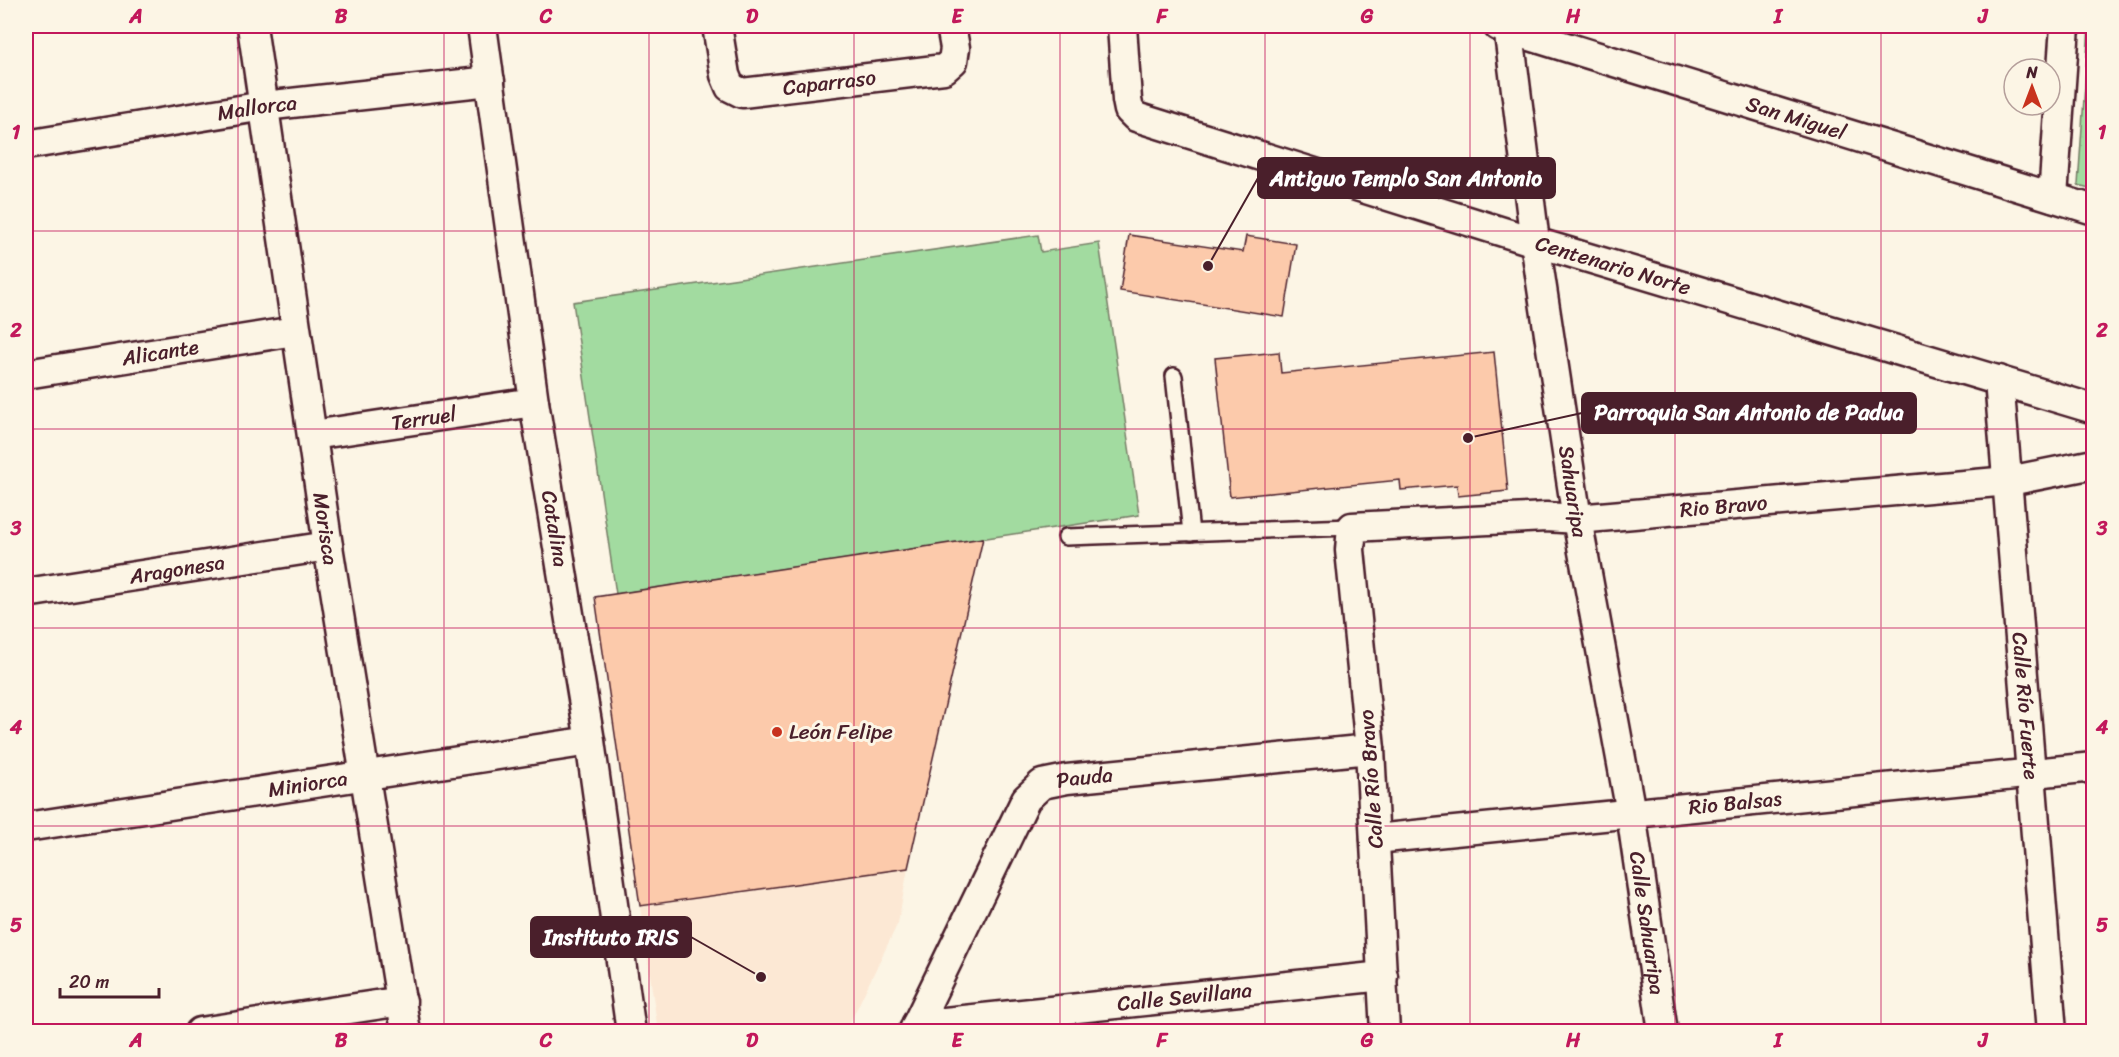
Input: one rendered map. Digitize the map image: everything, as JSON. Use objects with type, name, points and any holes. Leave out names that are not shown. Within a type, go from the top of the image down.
[{"type":"street","name":"Morisca","points":[[252,26],[295,331],[406,1032]]},
{"type":"street","name":"Catalina","points":[[482,26],[534,402],[590,741],[631,1032]]},
{"type":"street","name":"Caparraso","points":[[717,26],[725,75],[730,87],[742,93],[944,69],[953,61],[955,48],[951,26]]},
{"type":"street","name":"Centenario Norte","points":[[1122,26],[1127,100],[1129,110],[1136,117],[1535,242],[2094,409]]},
{"type":"street","name":"San Miguel","points":[[1504,26],[2094,210]]},
{"type":"street","name":"Sahuaripa","points":[[1504,26],[1577,519],[1631,813]]},
{"type":"street","points":[[2053,197],[2065,26]]},
{"type":"street","name":"Mallorca","points":[[26,145],[264,106],[490,81]]},
{"type":"street","name":"Alicante","points":[[26,374],[295,331]]},
{"type":"street","name":"Calle Río Fuerte","points":[[1999,380],[2052,1032]]},
{"type":"street","name":"Terruel","points":[[313,435],[534,402]]},
{"type":"street","name":"Rio Bravo","points":[[1352,527],[1546,518],[1577,519],[2008,481],[2094,464]]},
{"type":"street","name":"Calle Río Bravo","points":[[1352,527],[1350,550],[1370,749],[1385,1032]]},
{"type":"street","name":"Aragonesa","points":[[26,593],[328,546]]},
{"type":"street","name":"Miniorca","points":[[26,827],[590,741]]},
{"type":"street","name":"Pauda","points":[[914,1028],[1026,799],[1042,784],[1067,779],[1370,749]]},
{"type":"street","name":"Rio Balsas","points":[[1375,839],[2094,767]]},
{"type":"street","name":"Calle Sahuaripa","points":[[1631,813],[1663,1032]]},
{"type":"street","name":"Calle Sevillana","points":[[914,1028],[1383,976]]},
{"type":"street","points":[[200,1032],[301,1025],[402,1001]]},
{"type":"lane","points":[[1174,376],[1191,533]]},
{"type":"lane","points":[[1066,537],[1352,527]]},
{"type":"shaded area","points":[[908,868],[898,923],[846,1031],[658,1031],[640,906]]},
{"type":"green space","points":[[2089,26],[2094,26],[2093,189],[2078,185]]},
{"type":"green space","points":[[1038,235],[1041,252],[1099,243],[1139,515],[616,594],[573,302]]},
{"type":"building","points":[[1129,235],[1243,252],[1246,236],[1296,244],[1284,317],[1120,291]]},
{"type":"building","points":[[1279,352],[1281,373],[1494,352],[1508,491],[1458,496],[1457,485],[1401,490],[1400,480],[1230,497],[1215,358]]},
{"type":"building","name":"León Felipe","points":[[983,538],[908,868],[640,906],[595,597]]},
{"type":"place","name":"Antiguo Templo San Antonio","points":[[1208,266]]},
{"type":"place","name":"Parroquia San Antonio de Padua","points":[[1468,438]]},
{"type":"place","name":"León Felipe","points":[[777,732]]},
{"type":"place","name":"Instituto IRIS","points":[[761,977]]}]
